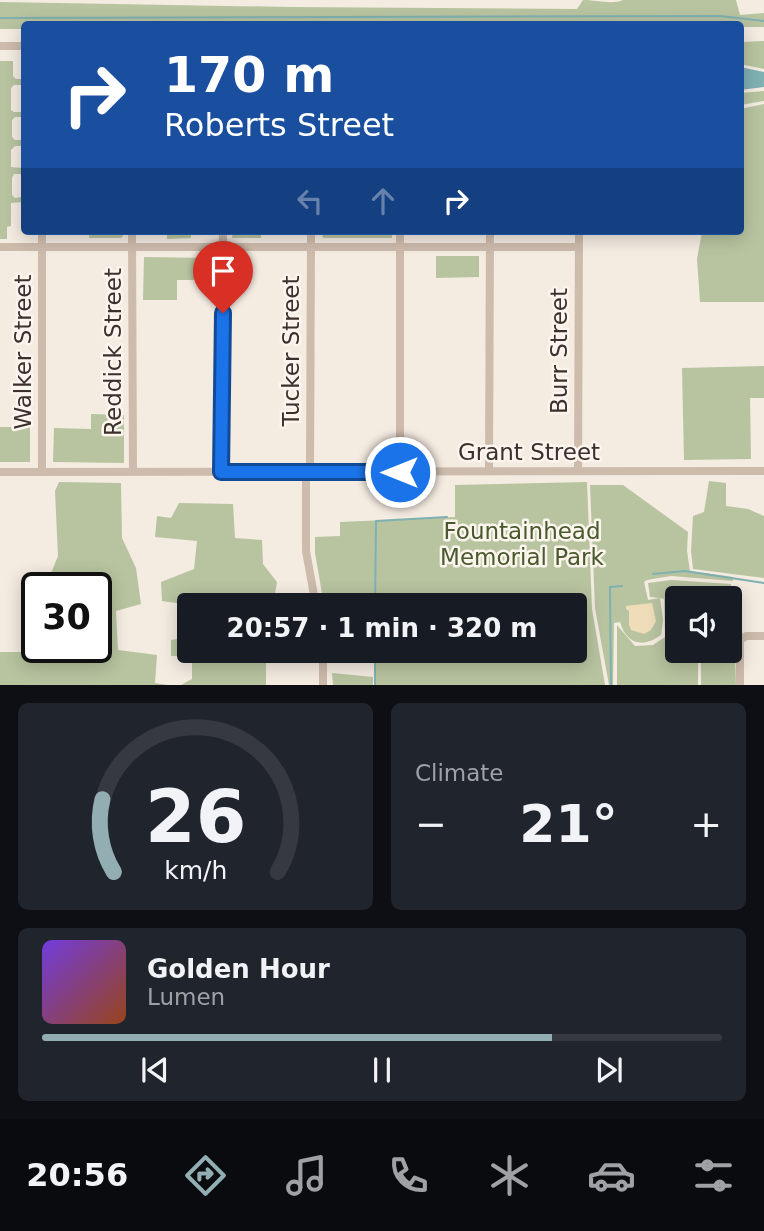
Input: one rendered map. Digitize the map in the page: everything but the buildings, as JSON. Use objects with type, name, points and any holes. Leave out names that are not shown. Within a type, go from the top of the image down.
[{"type":"street","points":[[0,46],[21,46]]},
{"type":"street","name":"Walker Street","points":[[42,235],[43,472]]},
{"type":"street","name":"Reddick Street","points":[[132,235],[134,472]]},
{"type":"street","points":[[221,472],[223,235]]},
{"type":"street","name":"Tucker Street","points":[[311,235],[306,551],[314,593]]},
{"type":"street","points":[[400,235],[400,472]]},
{"type":"street","points":[[489,471],[490,235]]},
{"type":"street","name":"Burr Street","points":[[578,471],[579,235]]},
{"type":"street","points":[[0,247],[579,247]]},
{"type":"street","name":"Grant Street","points":[[0,472],[764,471]]},
{"type":"street","points":[[740,685],[740,640],[746,636],[764,636]]},
{"type":"street","points":[[323,663],[323,685]]},
{"type":"green space","points":[[583,0],[736,0],[740,15],[764,13],[764,27],[744,27],[744,21],[21,21],[21,29],[0,29],[0,2],[577,9]]},
{"type":"green space","points":[[764,41],[764,69],[744,65],[744,42]]},
{"type":"green space","points":[[0,61],[13,61],[13,76],[21,79],[21,85],[11,88],[11,110],[21,112],[21,117],[12,120],[12,137],[21,140],[21,146],[15,146],[11,150],[11,167],[21,168],[21,174],[14,174],[12,178],[12,195],[15,198],[21,197],[21,202],[11,203],[11,226],[7,227],[7,239],[0,239]]},
{"type":"green space","points":[[764,91],[764,101],[744,104],[744,93]]},
{"type":"green space","points":[[764,104],[764,302],[700,302],[697,259],[701,235],[744,235],[744,108]]},
{"type":"green space","points":[[89,235],[123,235],[121,238],[89,238]]},
{"type":"green space","points":[[167,235],[191,235],[191,238],[167,239]]},
{"type":"green space","points":[[232,235],[261,235],[261,238],[232,238]]},
{"type":"green space","points":[[322,235],[392,235],[392,238],[323,238]]},
{"type":"green space","points":[[436,256],[479,256],[479,277],[436,278]]},
{"type":"green space","points":[[144,257],[211,258],[211,280],[177,280],[177,300],[143,300]]},
{"type":"green space","points":[[764,366],[764,398],[750,398],[751,459],[684,460],[682,368]]},
{"type":"green space","points":[[91,414],[124,415],[124,463],[53,462],[54,428],[91,429]]},
{"type":"green space","points":[[0,427],[30,427],[30,462],[0,462]]},
{"type":"green space","points":[[709,481],[726,483],[726,506],[748,509],[764,516],[764,578],[693,569],[693,516],[704,512]]},
{"type":"green space","points":[[59,482],[121,483],[122,538],[136,568],[141,604],[116,611],[118,650],[157,655],[155,683],[168,685],[0,685],[0,652],[21,652],[21,663],[112,663],[112,572],[52,572],[58,556],[55,491]]},
{"type":"green space","name":"Fountainhead Memorial Park","points":[[587,482],[592,609],[605,685],[375,685],[375,663],[587,663],[587,593],[375,593],[375,580],[374,593],[322,593],[315,537],[340,536],[340,522],[455,517],[455,485]]},
{"type":"green space","points":[[590,485],[623,485],[688,532],[690,571],[733,577],[733,581],[671,576],[644,582],[648,600],[660,598],[663,620],[661,635],[648,642],[636,642],[627,636],[620,622],[614,623],[613,685],[609,685],[595,608]]},
{"type":"green space","points":[[179,503],[233,504],[235,538],[262,540],[263,564],[277,582],[275,593],[177,593],[177,603],[162,601],[161,582],[194,569],[197,541],[155,537],[157,516],[171,518]]},
{"type":"green space","points":[[671,580],[731,584],[665,586],[665,637],[664,599],[650,597],[648,583]]},
{"type":"green space","points":[[617,625],[635,646],[653,645],[665,637],[665,663],[698,663],[698,685],[617,685]]},
{"type":"green space","points":[[177,639],[177,656],[171,656],[171,640]]},
{"type":"green space","points":[[192,663],[266,663],[266,685],[181,685],[192,679]]},
{"type":"green space","points":[[735,663],[736,685],[701,685],[701,664]]},
{"type":"green space","points":[[332,673],[373,677],[373,685],[333,685]]},
{"type":"sand","points":[[652,603],[656,621],[651,630],[644,634],[631,630],[626,606]]},
{"type":"water","points":[[744,68],[764,72],[764,87],[744,90]]},
{"type":"waterway","points":[[0,18],[720,16],[764,21]]},
{"type":"waterway","points":[[375,593],[376,521],[447,517]]},
{"type":"waterway","points":[[653,574],[685,571],[764,583]]},
{"type":"waterway","points":[[611,685],[610,587],[622,586]]},
{"type":"waterway","points":[[375,663],[375,685]]},
{"type":"route","points":[[223,313],[221,472],[400,472]]}]
